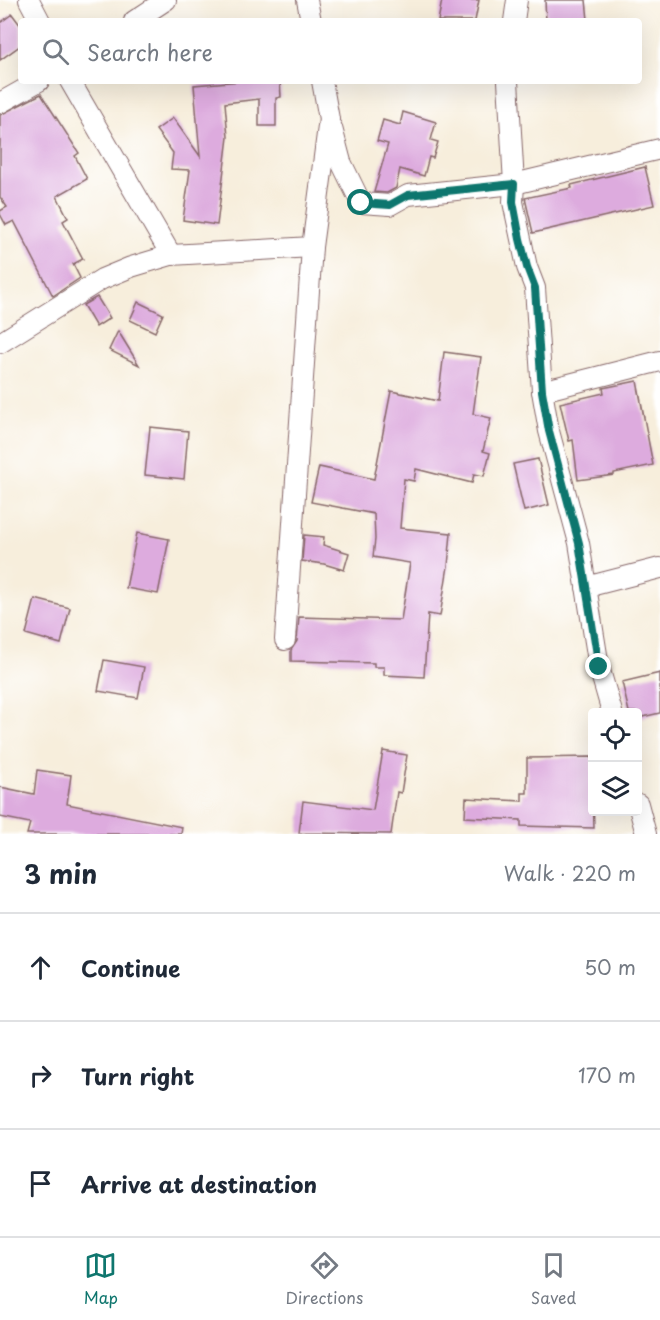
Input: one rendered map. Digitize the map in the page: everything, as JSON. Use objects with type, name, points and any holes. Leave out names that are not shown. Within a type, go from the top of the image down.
[{"type":"street","points":[[29,0],[38,18]]},
{"type":"street","points":[[139,18],[166,0]]},
{"type":"street","points":[[307,0],[310,18]]},
{"type":"street","points":[[514,18],[517,0]]},
{"type":"street","points":[[0,103],[34,84]]},
{"type":"street","points":[[72,84],[171,255]]},
{"type":"street","points":[[323,84],[341,162],[361,203],[390,205],[408,195],[514,184],[660,149]]},
{"type":"street","points":[[508,84],[513,202],[527,267],[535,288],[542,391],[549,431],[579,543],[599,667],[611,708]]},
{"type":"street","points":[[285,640],[312,247],[330,119]]},
{"type":"street","points":[[0,343],[102,279],[131,267],[171,255],[312,247]]},
{"type":"street","points":[[542,391],[660,361]]},
{"type":"street","points":[[586,587],[660,568]]},
{"type":"street","points":[[641,816],[646,834]]},
{"type":"building","points":[[442,0],[479,0],[476,18],[439,18]]},
{"type":"building","points":[[545,0],[586,0],[588,18],[546,18]]},
{"type":"building","points":[[12,14],[18,22],[18,47],[0,60],[0,23]]},
{"type":"building","points":[[280,84],[281,97],[276,98],[276,126],[259,126],[259,99],[225,103],[228,137],[217,225],[183,220],[190,170],[171,169],[173,153],[156,130],[173,118],[200,156],[194,85]]},
{"type":"building","points":[[41,94],[79,153],[75,156],[87,179],[57,196],[68,218],[63,221],[83,259],[73,264],[80,278],[53,296],[14,221],[6,225],[0,214],[0,211],[7,207],[0,197],[0,115]]},
{"type":"building","points":[[403,112],[436,122],[431,140],[438,142],[433,158],[429,157],[424,176],[400,169],[396,188],[387,193],[374,192],[388,144],[377,141],[383,120],[400,125]]},
{"type":"building","points":[[645,167],[654,205],[533,233],[525,198],[572,188],[571,185]]},
{"type":"building","points":[[97,297],[110,318],[96,327],[83,305]]},
{"type":"building","points":[[138,302],[163,314],[155,332],[130,320]]},
{"type":"building","points":[[118,331],[139,365],[109,350]]},
{"type":"building","points":[[444,352],[481,357],[473,414],[491,418],[483,451],[490,453],[484,476],[474,474],[472,483],[416,469],[414,481],[404,479],[400,528],[451,533],[440,616],[428,614],[424,677],[384,675],[384,667],[374,667],[374,663],[291,661],[291,650],[297,641],[299,617],[401,620],[410,563],[373,557],[374,514],[311,502],[319,467],[374,479],[391,391],[438,401]]},
{"type":"building","points":[[637,381],[653,465],[614,473],[614,475],[578,480],[573,440],[569,441],[560,403],[604,393],[603,388]]},
{"type":"building","points":[[150,427],[188,431],[184,479],[145,475]]},
{"type":"building","points":[[538,459],[549,505],[524,511],[513,464]]},
{"type":"building","points":[[137,533],[169,539],[158,594],[126,588]]},
{"type":"building","points":[[304,535],[324,537],[323,545],[349,553],[344,570],[302,561]]},
{"type":"building","points":[[35,599],[70,608],[61,644],[26,634]]},
{"type":"building","points":[[104,660],[144,667],[138,698],[98,691]]},
{"type":"building","points":[[660,673],[660,713],[642,717],[642,708],[628,708],[622,682]]},
{"type":"building","points":[[383,751],[407,755],[401,793],[397,792],[391,834],[299,833],[303,801],[373,810]]},
{"type":"building","points":[[588,757],[588,816],[594,816],[594,828],[521,826],[521,820],[465,817],[466,798],[522,801],[522,793],[527,793],[527,758]]},
{"type":"building","points":[[37,770],[71,775],[67,804],[182,827],[181,834],[27,834],[30,823],[0,817],[0,787],[34,794]]},
{"type":"route","points":[[361,203],[390,205],[408,195],[514,184],[513,202],[520,239],[535,288],[542,391],[549,431],[579,543],[599,667]]}]
